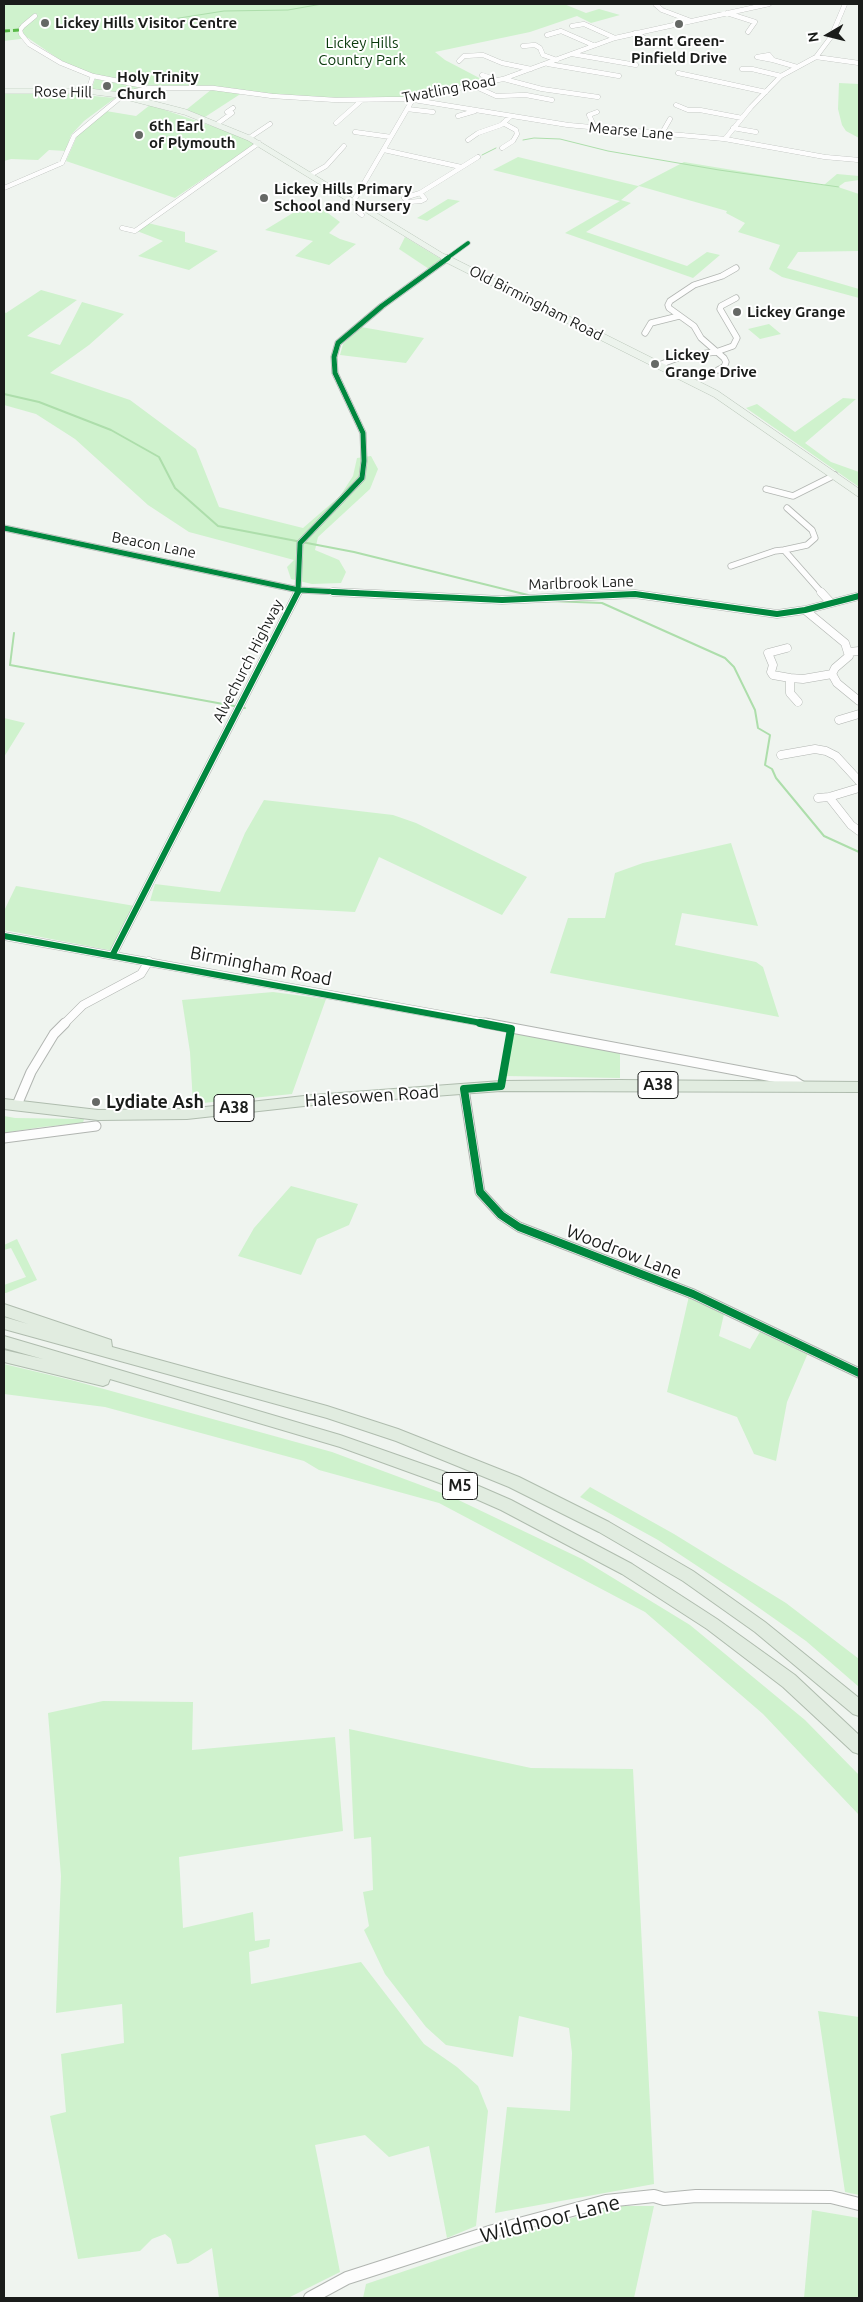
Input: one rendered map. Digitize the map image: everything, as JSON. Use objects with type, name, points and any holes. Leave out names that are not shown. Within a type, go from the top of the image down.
[{"type":"highway","name":"Halesowen Road","points":[[4,1104],[98,1115],[187,1114],[312,1100],[501,1086],[802,1086]]},
{"type":"highway","name":"Birmingham Road","points":[[802,1086],[859,1087]]},
{"type":"highway","points":[[4,1310],[228,1385]]},
{"type":"highway","name":"M5","points":[[4,1323],[327,1412],[398,1435],[514,1482],[604,1526],[688,1576],[760,1627],[859,1708]]},
{"type":"highway","name":"M5","points":[[4,1342],[340,1441],[446,1479],[506,1505],[584,1544],[627,1569],[712,1624],[789,1681],[859,1746]]},
{"type":"highway","points":[[4,1356],[283,1423]]},
{"type":"main road","name":"Rose Hill","points":[[4,91],[88,91],[120,96]]},
{"type":"main road","name":"Old Birmingham Road","points":[[120,96],[176,109],[250,138],[312,174],[353,202],[362,211],[447,259],[659,364],[732,404],[859,492]]},
{"type":"street","points":[[655,4],[662,10],[692,22]]},
{"type":"street","name":"Twatling Road","points":[[120,96],[149,88],[213,88],[272,96],[362,100],[404,99],[503,79],[615,38],[769,4]]},
{"type":"street","points":[[725,139],[781,76],[816,57],[831,37],[845,4]]},
{"type":"street","points":[[727,13],[755,22],[748,32]]},
{"type":"street","points":[[35,16],[20,30],[26,40],[61,63],[93,76],[149,88]]},
{"type":"street","points":[[572,26],[584,24],[615,38]]},
{"type":"street","points":[[547,35],[562,31],[593,45]]},
{"type":"street","points":[[635,33],[650,41],[670,44]]},
{"type":"street","points":[[523,46],[540,48],[543,55],[557,60]]},
{"type":"street","points":[[572,54],[636,65]]},
{"type":"street","points":[[459,60],[464,56],[483,55],[502,63],[534,69]]},
{"type":"street","points":[[816,57],[859,63]]},
{"type":"street","points":[[773,60],[797,67]]},
{"type":"street","points":[[548,64],[619,76]]},
{"type":"street","points":[[742,69],[752,69],[781,76]]},
{"type":"street","points":[[681,72],[766,92]]},
{"type":"street","points":[[88,91],[93,76]]},
{"type":"street","points":[[482,76],[497,80]]},
{"type":"street","points":[[503,79],[542,89],[598,97]]},
{"type":"street","points":[[474,86],[479,90],[496,96],[526,95],[552,100]]},
{"type":"street","points":[[4,188],[62,163],[74,136],[120,96]]},
{"type":"street","points":[[353,202],[413,99],[420,96]]},
{"type":"street","name":"Mearse Lane","points":[[404,99],[595,128],[725,139],[859,160]]},
{"type":"street","points":[[336,123],[362,100]]},
{"type":"street","points":[[676,105],[688,110],[700,110],[742,118]]},
{"type":"street","points":[[217,124],[232,113],[227,112],[233,108]]},
{"type":"street","points":[[407,109],[433,112]]},
{"type":"street","points":[[456,116],[478,110]]},
{"type":"street","points":[[595,128],[589,115],[597,112]]},
{"type":"street","points":[[468,140],[478,133],[503,124],[511,116]]},
{"type":"street","points":[[662,134],[670,119]]},
{"type":"street","points":[[250,138],[270,124]]},
{"type":"street","points":[[502,148],[513,141],[516,134],[516,130],[503,124]]},
{"type":"street","points":[[734,128],[756,132]]},
{"type":"street","points":[[356,132],[391,136]]},
{"type":"street","points":[[122,228],[135,231],[259,143]]},
{"type":"street","points":[[312,174],[326,166],[344,146]]},
{"type":"street","points":[[384,150],[461,168]]},
{"type":"street","points":[[420,193],[478,156]]},
{"type":"street","name":"Alvechurch Highway","points":[[113,954],[299,590],[300,544],[362,478],[364,461],[363,433],[335,373],[334,356],[338,343],[382,306],[468,243]]},
{"type":"street","points":[[666,318],[670,301],[694,285],[722,276],[736,268]]},
{"type":"street","points":[[659,364],[683,356],[716,352],[737,342],[737,338],[720,309],[721,306],[736,298]]},
{"type":"street","points":[[669,308],[694,326],[701,338],[724,358],[726,362],[724,367],[718,370]]},
{"type":"street","points":[[641,328],[646,331],[652,323],[679,316]]},
{"type":"street","points":[[766,490],[793,496],[835,475]]},
{"type":"street","points":[[731,566],[774,551],[808,545],[815,538],[815,535],[787,508]]},
{"type":"street","name":"Beacon Lane","points":[[4,528],[299,590]]},
{"type":"street","points":[[784,550],[831,603]]},
{"type":"street","name":"Marlbrook Lane","points":[[299,590],[502,600],[635,594],[777,614],[805,610],[859,596]]},
{"type":"street","points":[[805,610],[828,631],[845,643],[849,652],[849,656],[835,668],[832,674]]},
{"type":"street","points":[[773,675],[771,672],[773,665],[764,653],[787,648]]},
{"type":"street","points":[[849,652],[859,651]]},
{"type":"street","points":[[762,675],[803,679],[820,674],[832,674]]},
{"type":"street","points":[[832,674],[837,683],[859,701]]},
{"type":"street","points":[[790,678],[790,693],[798,702]]},
{"type":"street","points":[[844,720],[859,714]]},
{"type":"street","points":[[781,755],[815,749],[826,751],[836,756],[859,781]]},
{"type":"street","points":[[818,798],[829,797],[859,788]]},
{"type":"street","points":[[829,797],[851,825],[859,830]]},
{"type":"street","name":"Birmingham Road","points":[[4,936],[149,960],[765,1075],[794,1081],[802,1086]]},
{"type":"street","points":[[17,1105],[31,1072],[54,1034],[83,1005],[140,974],[149,960]]},
{"type":"street","name":"Woodrow Lane","points":[[464,1089],[480,1192],[501,1216],[519,1228],[693,1294],[859,1373]]},
{"type":"street","points":[[4,1138],[96,1126]]},
{"type":"street","name":"Wildmoor Lane","points":[[310,2298],[347,2278],[493,2231],[606,2200],[654,2196],[664,2199],[696,2196],[811,2197],[830,2198],[859,2204]]},
{"type":"green space","name":"Lickey Hills Country Park","points":[[4,4],[564,4],[586,13],[599,9],[620,15],[591,23],[577,16],[530,32],[435,52],[445,60],[487,82],[410,97],[374,100],[274,95],[230,88],[151,86],[93,75],[66,64],[28,38],[4,41]]},
{"type":"green space","points":[[95,79],[141,88],[122,93],[91,91]]},
{"type":"green space","points":[[839,83],[859,84],[859,138],[846,131],[842,125],[838,109]]},
{"type":"green space","points":[[212,89],[245,91],[205,117],[186,110]]},
{"type":"green space","points":[[4,93],[72,94],[115,98],[84,121],[71,135],[66,151],[49,150],[38,160],[11,159],[4,161]]},
{"type":"green space","points":[[150,105],[247,138],[255,144],[175,198],[66,161],[77,136],[106,111],[136,116]]},
{"type":"green space","points":[[518,157],[638,186],[684,162],[824,185],[837,174],[859,176],[859,180],[845,182],[838,187],[859,194],[859,251],[798,252],[787,268],[859,289],[859,298],[782,277],[769,269],[780,245],[738,232],[745,223],[726,213],[727,211],[639,186],[621,200],[631,203],[586,232],[687,266],[707,252],[720,255],[693,278],[565,233],[620,201],[493,170]]},
{"type":"green space","points":[[448,199],[460,201],[427,221],[417,218]]},
{"type":"green space","points":[[306,205],[317,205],[340,222],[329,233],[356,244],[329,265],[295,256],[313,241],[265,230]]},
{"type":"green space","points":[[148,223],[185,232],[185,242],[218,251],[189,270],[138,256],[163,241],[137,231]]},
{"type":"green space","points":[[405,237],[441,259],[429,269],[399,249]]},
{"type":"green space","points":[[41,290],[77,300],[27,336],[60,345],[82,302],[124,314],[89,345],[50,373],[130,400],[196,449],[219,507],[303,528],[340,496],[353,476],[357,458],[371,456],[378,469],[370,489],[318,537],[315,550],[339,560],[346,572],[341,583],[312,584],[291,579],[287,567],[294,560],[189,532],[148,505],[75,439],[36,414],[4,405],[4,312],[6,313]]},
{"type":"green space","points":[[769,324],[781,334],[760,339],[748,329]]},
{"type":"green space","points":[[361,327],[424,338],[406,363],[340,355],[343,344]]},
{"type":"green space","points":[[843,398],[856,399],[805,443],[831,462],[859,472],[859,487],[746,408],[757,404],[795,432]]},
{"type":"green space","points":[[4,718],[25,723],[4,757]]},
{"type":"green space","points":[[264,800],[393,815],[416,823],[527,877],[502,915],[379,857],[355,912],[150,901],[155,884],[220,892],[245,833]]},
{"type":"green space","points":[[731,843],[758,926],[682,913],[675,945],[756,962],[763,967],[779,1017],[550,973],[568,918],[605,918],[615,873],[643,863]]},
{"type":"green space","points":[[16,886],[135,906],[114,951],[4,930],[4,911]]},
{"type":"green space","points":[[273,992],[326,999],[292,1094],[193,1104],[190,1052],[182,1000]]},
{"type":"green space","points":[[514,1033],[620,1051],[620,1078],[505,1076]]},
{"type":"green space","points":[[4,1116],[15,1118],[84,1119],[83,1123],[4,1133]]},
{"type":"green space","points":[[291,1186],[358,1204],[349,1225],[317,1239],[301,1275],[238,1256],[254,1228]]},
{"type":"green space","points":[[17,1239],[37,1280],[4,1293],[4,1285],[26,1277],[11,1248],[4,1250],[4,1245]]},
{"type":"green space","points":[[689,1296],[724,1314],[719,1336],[750,1349],[761,1330],[808,1353],[787,1402],[776,1461],[754,1454],[737,1417],[667,1392]]},
{"type":"green space","points":[[4,1364],[75,1381],[332,1452],[450,1496],[582,1559],[690,1625],[805,1720],[859,1775],[859,1815],[763,1714],[645,1612],[439,1503],[319,1470],[304,1461],[105,1407],[4,1394]]},
{"type":"green space","points":[[590,1487],[674,1534],[786,1603],[859,1659],[859,1687],[806,1641],[738,1593],[658,1540],[580,1497]]},
{"type":"green space","points":[[103,1701],[193,1702],[192,1750],[335,1737],[343,1831],[179,1857],[183,1928],[253,1912],[255,1941],[270,1939],[269,1947],[249,1952],[251,1984],[361,1962],[424,2044],[457,2067],[478,2086],[488,2111],[476,2226],[447,2238],[429,2146],[389,2157],[365,2135],[315,2145],[340,2272],[288,2298],[219,2298],[212,2248],[188,2263],[177,2264],[171,2239],[165,2234],[152,2239],[140,2251],[78,2259],[50,2116],[66,2112],[61,2054],[124,2043],[122,2004],[56,2013],[61,1876],[48,1713]]},
{"type":"green space","points":[[349,1729],[531,1768],[633,1769],[654,2184],[495,2213],[507,2107],[570,2111],[572,2053],[569,2028],[519,2016],[513,2057],[446,2045],[426,2027],[385,1974],[364,1930],[369,1926],[363,1892],[373,1890],[371,1837],[354,1839]]},
{"type":"green space","points":[[818,2011],[859,2017],[859,2195],[845,2192]]},
{"type":"green space","points":[[612,2206],[654,2206],[634,2298],[363,2298],[366,2284],[488,2243]]},
{"type":"green space","points":[[812,2210],[859,2218],[859,2298],[804,2298]]},
{"type":"waterway","points":[[173,19],[224,11],[288,10],[322,4]]},
{"type":"waterway","points":[[523,140],[534,138],[560,139],[608,151],[719,170],[839,187]]},
{"type":"waterway","points":[[482,155],[496,148]]},
{"type":"waterway","points":[[4,394],[39,402],[111,430],[159,457],[175,488],[218,526],[354,552],[528,595]]},
{"type":"waterway","points":[[550,601],[602,603],[725,658],[734,667],[755,710],[758,728],[770,735],[765,765],[772,769],[776,778],[824,836],[859,852]]},
{"type":"waterway","points":[[14,633],[10,665],[245,708]]},
{"type":"marked path","points":[[4,31],[20,30]]},
{"type":"cycle path","points":[[113,954],[299,590],[300,543],[362,478],[364,461],[363,433],[335,373],[334,357],[338,343],[382,306],[468,243]]},
{"type":"cycle path","points":[[4,528],[299,590],[502,600],[635,594],[777,614],[805,610],[859,596]]},
{"type":"cycle path","points":[[4,936],[149,961],[511,1029],[501,1086],[464,1089],[480,1192],[501,1215],[519,1227],[693,1294],[859,1373]]},
{"type":"place","name":"Lickey Hills Visitor Centre","points":[[45,23]]},
{"type":"place","name":"Barnt Green- Pinfield Drive","points":[[679,24]]},
{"type":"place","name":"Holy Trinity Church","points":[[107,86]]},
{"type":"place","name":"6th Earl of Plymouth","points":[[139,135]]},
{"type":"place","name":"Lickey Hills Primary School and Nursery","points":[[264,198]]},
{"type":"place","name":"Lickey Grange","points":[[737,312]]},
{"type":"place","name":"Lickey Grange Drive","points":[[655,364]]},
{"type":"place","name":"Lydiate Ash","points":[[96,1102]]}]
